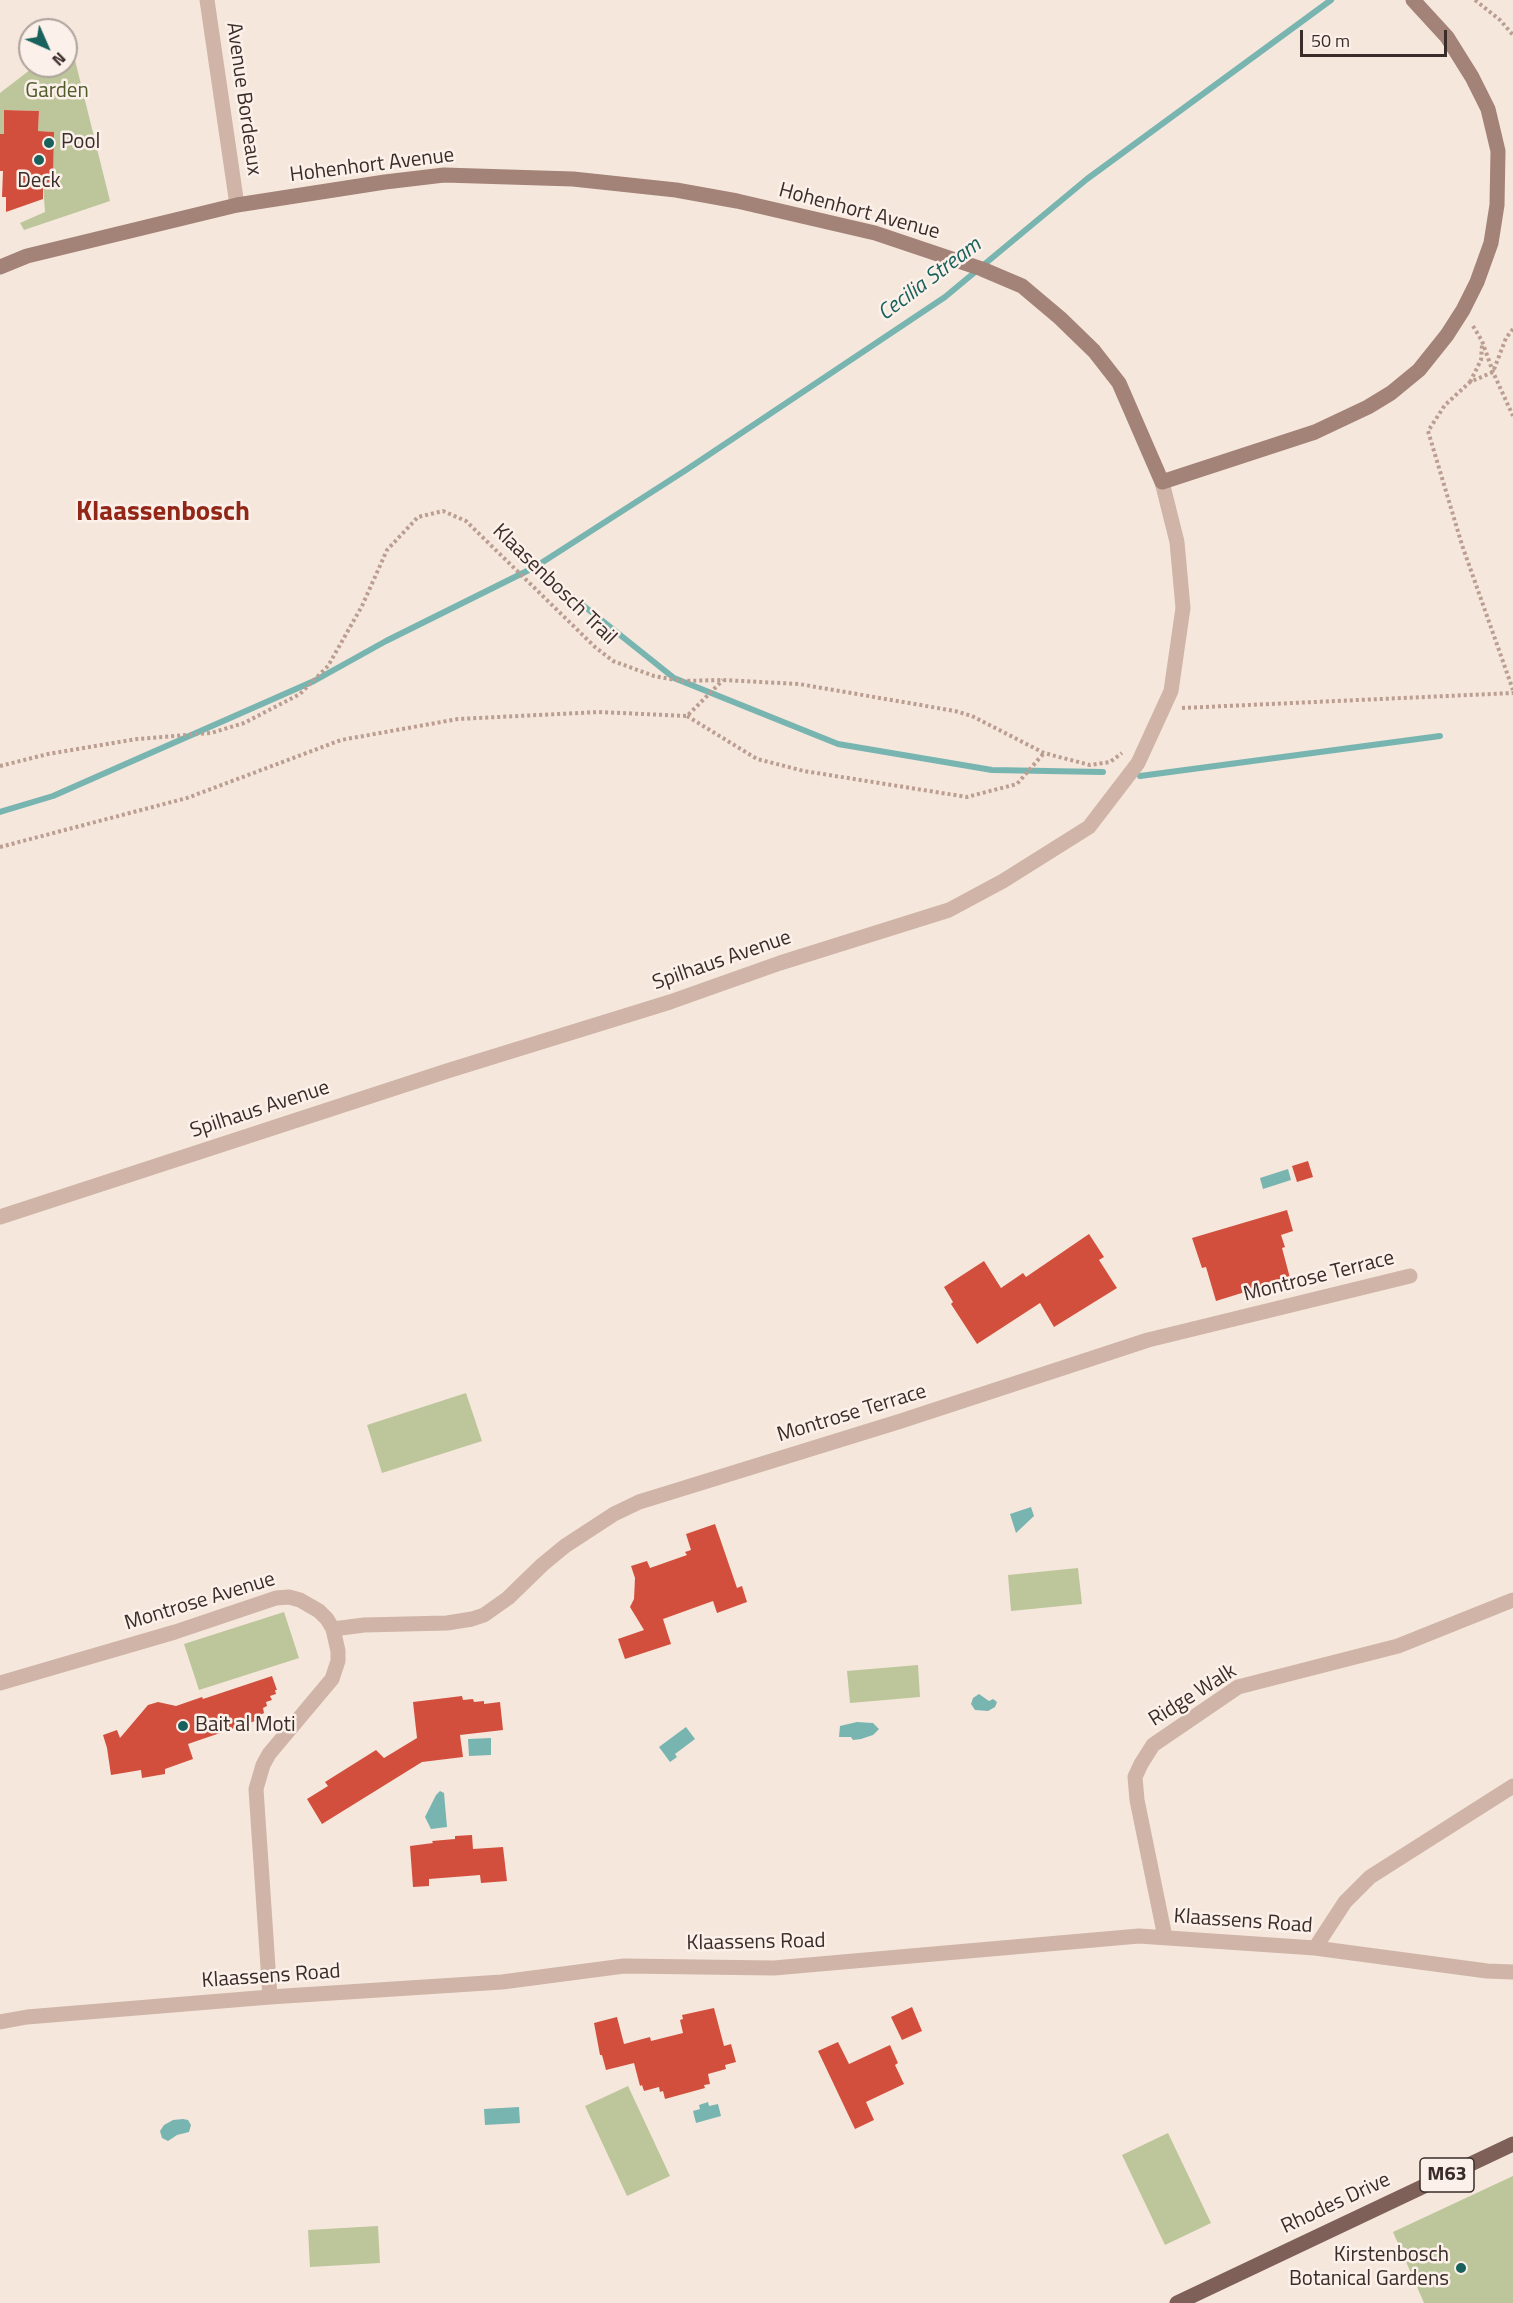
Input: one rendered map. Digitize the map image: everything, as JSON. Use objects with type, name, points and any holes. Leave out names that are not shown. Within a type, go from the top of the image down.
[{"type":"main road","name":"Rhodes Drive","points":[[1177,2303],[1513,2145]]},
{"type":"street","name":"Avenue Bordeaux","points":[[207,0],[237,205]]},
{"type":"street","points":[[1162,482],[1315,432],[1368,407],[1401,386],[1419,369],[1463,310],[1485,263],[1491,243],[1497,205],[1498,151],[1488,110],[1468,70],[1446,37],[1413,0]]},
{"type":"street","name":"Hohenhort Avenue","points":[[0,267],[27,256],[237,205],[444,175],[573,179],[676,190],[737,201],[875,233],[981,269],[1022,286],[1094,351],[1119,383],[1162,482]]},
{"type":"street","name":"Spilhaus Avenue","points":[[0,1217],[949,910],[1003,881],[1089,827],[1138,763],[1171,691],[1183,608],[1177,542],[1162,482]]},
{"type":"street","name":"Montrose Terrace","points":[[333,1629],[364,1625],[447,1623],[472,1619],[484,1615],[508,1598],[542,1565],[573,1541],[614,1514],[639,1502],[901,1421],[1148,1340],[1410,1276]]},
{"type":"street","name":"Montrose Avenue","points":[[0,1683],[175,1632],[283,1597],[295,1598],[320,1611],[333,1629]]},
{"type":"street","name":"Ridge Walk","points":[[1164,1937],[1137,1800],[1135,1777],[1153,1745],[1238,1687],[1398,1646],[1513,1600]]},
{"type":"street","points":[[270,1997],[256,1789],[269,1754],[332,1679],[338,1661],[333,1629]]},
{"type":"street","points":[[1315,1948],[1345,1902],[1370,1876],[1513,1786]]},
{"type":"street","name":"Klaassens Road","points":[[0,2022],[27,2017],[270,1997],[502,1983],[624,1966],[774,1968],[1139,1936],[1315,1948],[1487,1971],[1513,1972]]},
{"type":"path","points":[[1475,0],[1500,20],[1513,35]]},
{"type":"path","points":[[1463,310],[1482,341],[1513,416]]},
{"type":"path","points":[[1163,708],[1513,692],[1462,545],[1428,431],[1445,405],[1470,382],[1493,372],[1506,338],[1513,328]]},
{"type":"path","points":[[1470,382],[1481,360],[1482,341]]},
{"type":"path","name":"Klaasenbosch Trail","points":[[0,766],[48,754],[137,739],[211,734],[244,723],[300,694],[328,666],[362,606],[387,550],[418,517],[443,511],[466,521],[595,647],[613,661],[654,676],[681,681],[723,680],[799,684],[956,711],[972,716],[1044,753],[1090,765],[1110,762],[1127,750]]},
{"type":"path","points":[[687,717],[723,680]]},
{"type":"path","points":[[0,847],[187,798],[342,740],[458,719],[600,712],[687,717],[757,759],[804,771],[967,797],[1017,784],[1044,753]]},
{"type":"green space","name":"Garden","points":[[78,72],[110,201],[24,230],[20,223],[45,212],[43,183],[53,182],[54,132],[38,131],[39,111],[4,110],[5,134],[0,134],[0,93],[19,78],[78,78]]},
{"type":"green space","points":[[466,1393],[482,1441],[382,1473],[367,1425]]},
{"type":"green space","points":[[1078,1568],[1082,1604],[1011,1611],[1008,1575]]},
{"type":"green space","points":[[284,1612],[299,1658],[199,1690],[184,1644]]},
{"type":"green space","points":[[918,1665],[920,1697],[850,1703],[847,1671]]},
{"type":"green space","points":[[628,2086],[670,2176],[627,2196],[585,2106]]},
{"type":"green space","points":[[1168,2133],[1211,2223],[1165,2245],[1122,2155]]},
{"type":"green space","name":"Kirstenbosch Botanical Gardens","points":[[1513,2176],[1513,2303],[1424,2303],[1393,2232]]},
{"type":"green space","points":[[378,2226],[380,2263],[310,2267],[308,2230]]},
{"type":"water","points":[[1288,1169],[1291,1180],[1263,1189],[1260,1178]]},
{"type":"water","points":[[1031,1507],[1034,1516],[1016,1533],[1010,1514]]},
{"type":"water","points":[[979,1694],[989,1701],[993,1699],[997,1702],[995,1707],[988,1711],[975,1710],[971,1704],[973,1698]]},
{"type":"water","points":[[857,1722],[873,1723],[879,1729],[873,1735],[861,1739],[839,1737],[840,1726]]},
{"type":"water","points":[[686,1727],[695,1739],[675,1754],[677,1757],[670,1762],[659,1747]]},
{"type":"water","points":[[491,1738],[491,1755],[469,1756],[468,1739]]},
{"type":"water","points":[[440,1791],[444,1793],[447,1827],[431,1829],[425,1817]]},
{"type":"water","points":[[708,2102],[709,2106],[718,2104],[721,2116],[696,2123],[693,2111],[700,2109],[699,2105]]},
{"type":"water","points":[[519,2107],[520,2123],[485,2125],[484,2109]]},
{"type":"water","points":[[173,2120],[188,2120],[191,2125],[189,2132],[177,2135],[168,2141],[162,2138],[160,2131],[164,2125]]},
{"type":"building","points":[[4,110],[39,111],[38,131],[54,132],[53,182],[43,183],[43,199],[6,212],[6,197],[2,197],[3,171],[0,171],[0,134],[4,134]]},
{"type":"building","points":[[1308,1161],[1313,1177],[1297,1182],[1292,1166]]},
{"type":"building","points":[[1287,1210],[1293,1231],[1281,1235],[1290,1278],[1216,1301],[1206,1267],[1202,1268],[1192,1238]]},
{"type":"building","points":[[1089,1234],[1104,1257],[1099,1260],[1117,1288],[1054,1327],[1040,1303],[977,1344],[951,1304],[953,1302],[944,1287],[984,1261],[1001,1288],[1023,1273],[1026,1277]]},
{"type":"building","points":[[715,1524],[737,1588],[742,1586],[747,1602],[717,1613],[713,1601],[663,1619],[671,1644],[625,1659],[618,1639],[644,1630],[630,1607],[634,1599],[635,1578],[631,1566],[647,1561],[650,1568],[687,1555],[685,1552],[691,1550],[686,1534]]},
{"type":"building","name":"Bait al Moti","points":[[272,1676],[277,1690],[275,1690],[276,1694],[270,1696],[272,1700],[266,1702],[267,1706],[263,1708],[264,1713],[254,1718],[255,1721],[188,1744],[193,1759],[165,1769],[165,1774],[142,1778],[141,1770],[111,1775],[103,1735],[117,1730],[120,1738],[148,1705],[158,1702],[176,1706]]},
{"type":"building","points":[[462,1696],[463,1700],[484,1701],[484,1704],[500,1702],[503,1730],[460,1735],[463,1757],[422,1762],[322,1824],[307,1799],[328,1786],[325,1782],[376,1750],[384,1758],[417,1738],[413,1702]]},
{"type":"building","points":[[472,1835],[473,1849],[503,1847],[507,1881],[481,1883],[480,1875],[429,1879],[429,1886],[413,1887],[410,1846],[455,1839],[455,1836]]},
{"type":"building","points":[[912,2007],[922,2031],[902,2040],[891,2017]]},
{"type":"building","points":[[714,2008],[724,2046],[731,2044],[736,2062],[725,2065],[726,2069],[708,2074],[710,2084],[704,2085],[705,2088],[665,2099],[659,2087],[644,2091],[642,2085],[640,2086],[634,2063],[606,2070],[602,2055],[600,2055],[594,2023],[617,2017],[624,2044],[650,2037],[651,2041],[683,2033],[680,2020],[683,2019],[682,2015]]},
{"type":"building","points":[[838,2042],[849,2064],[890,2045],[898,2063],[895,2065],[904,2084],[866,2102],[874,2120],[855,2129],[818,2051]]},
{"type":"waterway","name":"Cecilia Stream","points":[[535,567],[686,470],[945,297],[1087,179],[1331,0]]},
{"type":"waterway","points":[[0,812],[53,796],[314,681],[386,641],[535,567],[674,678],[838,744],[992,770],[1103,772]]},
{"type":"waterway","points":[[1140,776],[1440,736]]},
{"type":"place","name":"Pool","points":[[49,143]]},
{"type":"place","name":"Deck","points":[[39,160]]},
{"type":"place","name":"Bait al Moti","points":[[183,1726]]},
{"type":"place","name":"Kirstenbosch Botanical Gardens","points":[[1461,2268]]},
{"type":"district","name":"Klaassenbosch","points":[[163,513]]}]
